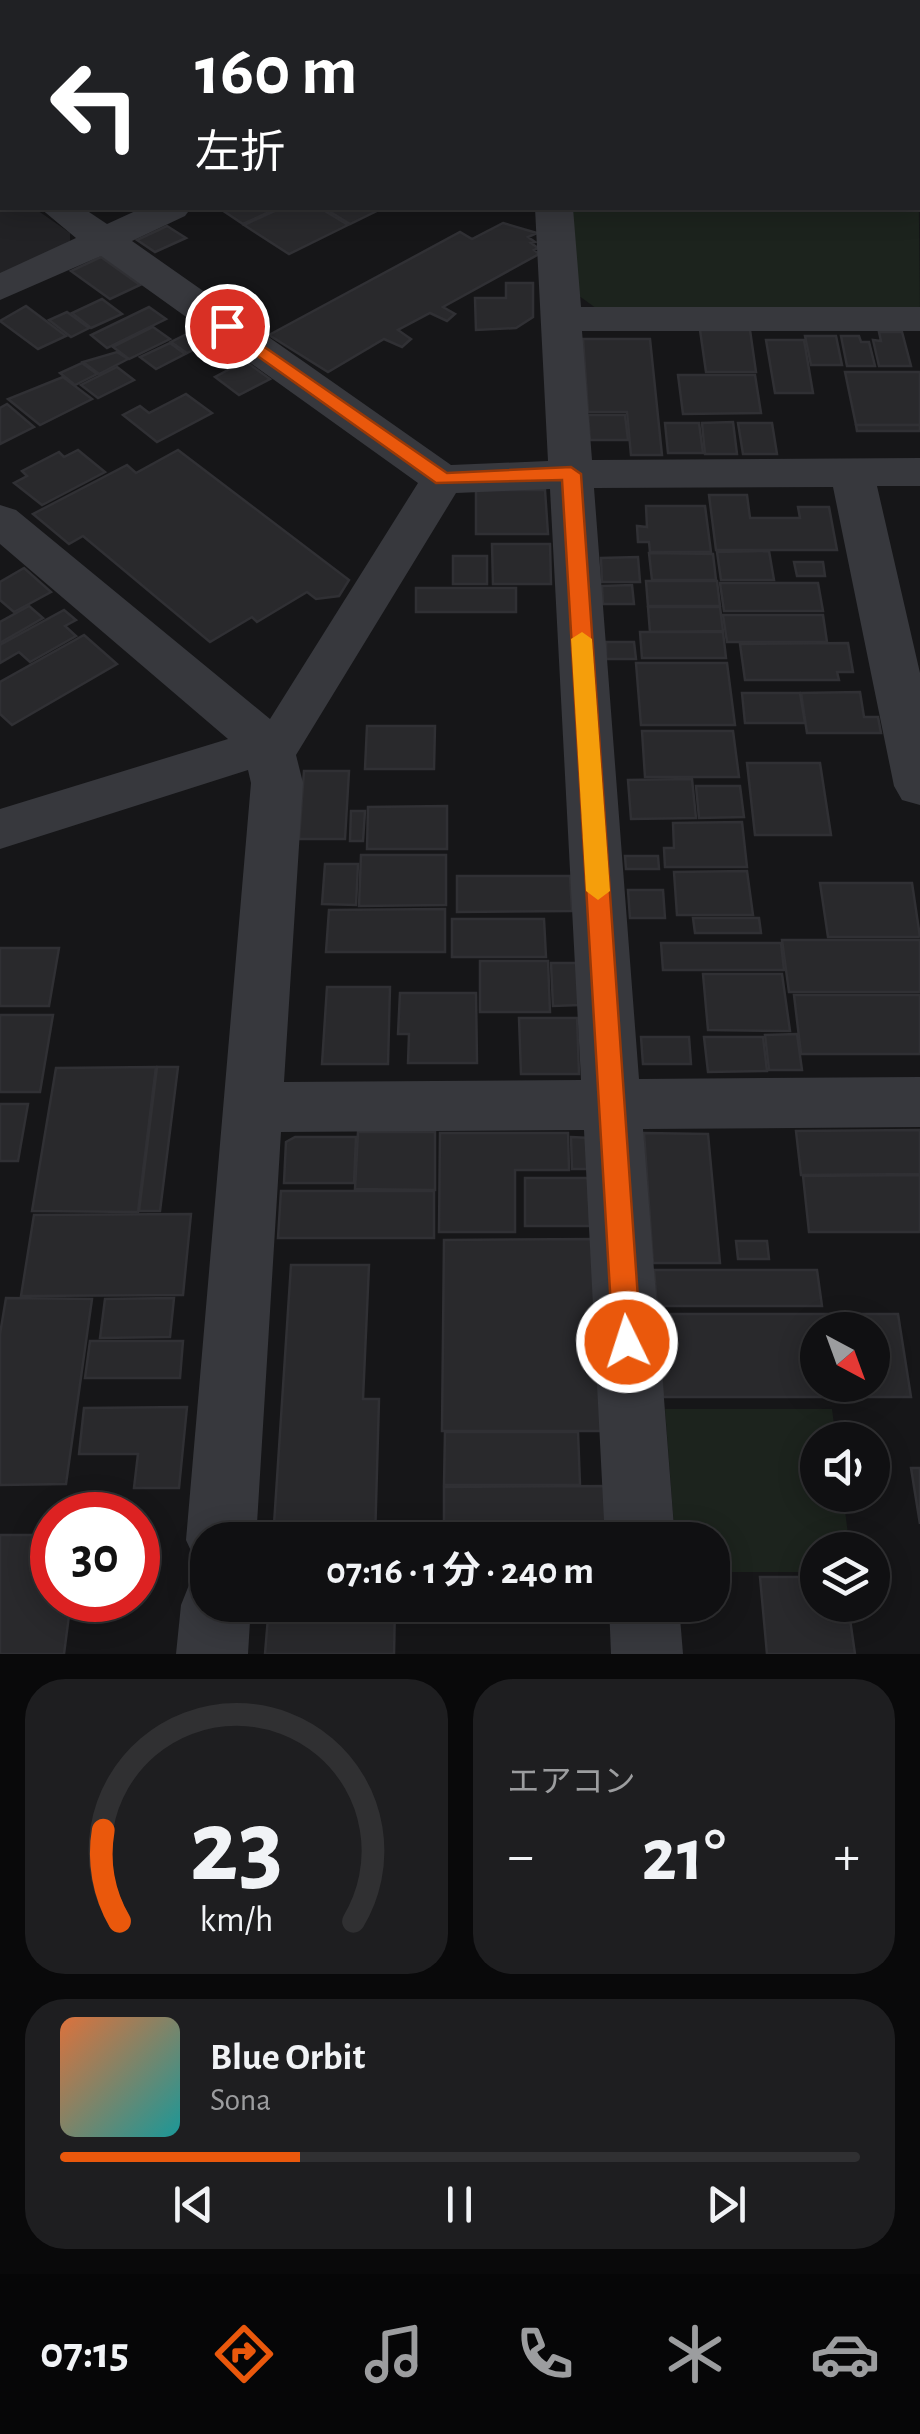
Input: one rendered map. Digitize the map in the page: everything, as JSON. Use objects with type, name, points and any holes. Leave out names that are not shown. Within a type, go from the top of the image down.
[{"type":"street","points":[[62,210],[442,479],[571,474],[920,472]]},
{"type":"street","points":[[0,288],[168,210]]},
{"type":"street","points":[[554,210],[639,1522]]},
{"type":"street","points":[[561,319],[920,319]]},
{"type":"street","points":[[852,472],[920,786]]},
{"type":"street","points":[[0,829],[282,741],[442,479]]},
{"type":"street","points":[[0,520],[268,745],[277,783],[222,1522]]},
{"type":"street","points":[[253,1107],[920,1102]]},
{"type":"street","points":[[212,1654],[215,1622]]},
{"type":"street","points":[[645,1622],[647,1654]]},
{"type":"shaded area","points":[[0,210],[37,210],[70,233],[70,242],[0,274]]},
{"type":"shaded area","points":[[568,210],[919,210],[920,313],[600,311],[575,293]]},
{"type":"shaded area","points":[[665,1409],[832,1409],[834,1422],[800,1422],[800,1512],[845,1512],[848,1532],[800,1532],[800,1572],[730,1572],[730,1522],[674,1522]]},
{"type":"building","points":[[230,210],[274,210],[243,224],[225,212]]},
{"type":"building","points":[[277,210],[323,210],[348,225],[289,254],[244,225]]},
{"type":"building","points":[[327,210],[379,210],[350,224]]},
{"type":"building","points":[[503,223],[537,233],[528,237],[535,242],[531,243],[539,254],[443,307],[455,314],[447,321],[430,313],[398,330],[411,339],[402,347],[384,339],[328,372],[269,335],[460,232],[472,239]]},
{"type":"building","points":[[167,226],[186,238],[155,252],[137,240]]},
{"type":"building","points":[[101,257],[140,285],[110,299],[71,271]]},
{"type":"building","points":[[506,283],[533,283],[533,317],[516,328],[476,330],[475,298],[506,298]]},
{"type":"building","points":[[102,299],[122,314],[91,328],[72,313]]},
{"type":"building","points":[[26,306],[66,336],[38,349],[0,321]]},
{"type":"building","points":[[149,307],[166,319],[107,348],[91,335]]},
{"type":"building","points":[[67,312],[89,328],[71,337],[49,320]]},
{"type":"building","points":[[153,327],[170,339],[129,359],[113,347]]},
{"type":"building","points":[[700,330],[750,330],[756,372],[706,372]]},
{"type":"building","points":[[879,332],[902,332],[911,366],[879,366],[873,340],[881,341]]},
{"type":"building","points":[[185,335],[201,346],[187,353],[171,342]]},
{"type":"building","points":[[805,336],[836,336],[842,365],[811,365]]},
{"type":"building","points":[[841,336],[859,336],[861,342],[869,342],[875,366],[847,366]]},
{"type":"building","points":[[583,339],[650,339],[662,455],[631,455],[627,412],[588,412]]},
{"type":"building","points":[[766,340],[804,340],[813,393],[775,393]]},
{"type":"building","points":[[170,343],[185,354],[156,369],[140,357]]},
{"type":"building","points":[[117,352],[128,359],[99,374],[83,362]]},
{"type":"building","points":[[245,361],[270,379],[239,395],[215,377]]},
{"type":"building","points":[[82,363],[97,374],[75,385],[60,373]]},
{"type":"building","points":[[117,367],[134,380],[98,398],[81,385]]},
{"type":"building","points":[[845,372],[920,372],[920,425],[856,425]]},
{"type":"building","points":[[678,375],[755,375],[761,413],[683,414]]},
{"type":"building","points":[[63,377],[92,399],[40,425],[8,399]]},
{"type":"building","points":[[186,394],[212,413],[157,442],[123,415],[140,406],[149,413]]},
{"type":"building","points":[[7,404],[34,427],[0,444],[0,408]]},
{"type":"building","points":[[588,415],[625,415],[628,440],[590,440]]},
{"type":"building","points":[[733,422],[737,454],[705,454],[702,423]]},
{"type":"building","points":[[665,423],[699,423],[703,453],[668,453]]},
{"type":"building","points":[[738,423],[772,423],[777,454],[743,454]]},
{"type":"building","points":[[856,425],[920,425],[920,431],[857,431]]},
{"type":"building","points":[[78,450],[105,472],[42,505],[14,483],[27,476],[22,471],[59,452],[64,457]]},
{"type":"building","points":[[178,450],[349,580],[339,596],[316,599],[307,592],[257,622],[252,617],[210,642],[83,536],[69,544],[33,514],[127,465],[136,473]]},
{"type":"building","points":[[476,490],[545,490],[548,534],[476,534]]},
{"type":"building","points":[[709,495],[747,495],[750,518],[800,518],[798,507],[829,507],[837,550],[716,550]]},
{"type":"building","points":[[646,506],[705,506],[711,552],[650,552],[649,542],[638,542],[637,526],[647,527]]},
{"type":"building","points":[[492,544],[550,544],[551,584],[493,584]]},
{"type":"building","points":[[769,551],[774,580],[721,580],[717,552]]},
{"type":"building","points":[[649,553],[713,554],[716,580],[652,580]]},
{"type":"building","points":[[453,556],[487,556],[487,584],[453,584]]},
{"type":"building","points":[[638,557],[640,582],[602,582],[601,558]]},
{"type":"building","points":[[794,562],[823,562],[825,576],[797,576]]},
{"type":"building","points":[[24,568],[51,592],[14,612],[0,600],[0,582]]},
{"type":"building","points":[[646,581],[717,581],[720,606],[648,606]]},
{"type":"building","points":[[720,583],[818,583],[823,611],[724,611]]},
{"type":"building","points":[[632,585],[634,604],[603,604],[602,586]]},
{"type":"building","points":[[416,588],[516,588],[516,612],[416,612]]},
{"type":"building","points":[[29,606],[43,618],[0,643],[0,622]]},
{"type":"building","points":[[648,607],[720,607],[723,631],[650,632]]},
{"type":"building","points":[[64,610],[76,620],[65,626],[76,636],[30,662],[19,652],[0,663],[0,645]]},
{"type":"building","points":[[723,615],[823,615],[827,642],[727,642]]},
{"type":"building","points":[[640,632],[723,632],[726,658],[642,658]]},
{"type":"building","points":[[84,635],[117,664],[12,725],[0,714],[0,682]]},
{"type":"building","points":[[606,642],[634,642],[636,659],[606,659]]},
{"type":"building","points":[[848,643],[853,672],[837,672],[839,680],[745,680],[740,644]]},
{"type":"building","points":[[636,663],[727,663],[735,725],[641,725]]},
{"type":"building","points":[[860,692],[864,717],[878,717],[881,733],[807,733],[801,693]]},
{"type":"building","points":[[742,693],[800,693],[805,723],[745,723]]},
{"type":"building","points":[[367,726],[435,726],[434,769],[365,769]]},
{"type":"building","points":[[642,731],[733,731],[739,777],[645,777]]},
{"type":"building","points":[[747,763],[820,763],[831,835],[755,835]]},
{"type":"building","points":[[304,771],[349,771],[345,839],[299,839]]},
{"type":"building","points":[[692,779],[696,818],[631,819],[628,780]]},
{"type":"building","points":[[696,786],[740,786],[744,817],[699,818]]},
{"type":"building","points":[[447,806],[447,849],[367,849],[368,807]]},
{"type":"building","points":[[351,811],[365,811],[363,841],[350,841]]},
{"type":"building","points":[[742,822],[747,867],[665,867],[664,848],[674,848],[673,823]]},
{"type":"building","points":[[361,855],[446,855],[446,905],[359,906]]},
{"type":"building","points":[[625,856],[658,856],[659,869],[626,869]]},
{"type":"building","points":[[325,864],[358,864],[356,905],[322,904]]},
{"type":"building","points":[[747,871],[753,915],[677,915],[674,872]]},
{"type":"building","points":[[457,876],[570,876],[572,911],[457,912]]},
{"type":"building","points":[[820,883],[912,883],[920,937],[828,937]]},
{"type":"building","points":[[628,890],[663,890],[665,918],[630,918]]},
{"type":"building","points":[[445,909],[445,952],[326,952],[329,910]]},
{"type":"building","points":[[693,918],[759,918],[761,933],[695,933]]},
{"type":"building","points":[[452,919],[544,919],[546,957],[452,957]]},
{"type":"building","points":[[782,940],[920,940],[920,992],[789,992]]},
{"type":"building","points":[[661,943],[781,943],[784,970],[663,970]]},
{"type":"building","points":[[0,948],[59,948],[49,1006],[0,1006]]},
{"type":"building","points":[[480,961],[548,961],[550,1012],[480,1012]]},
{"type":"building","points":[[551,963],[578,963],[580,1005],[553,1006]]},
{"type":"building","points":[[703,974],[782,974],[790,1031],[708,1030]]},
{"type":"building","points":[[327,987],[390,987],[388,1064],[322,1064]]},
{"type":"building","points":[[400,993],[476,993],[477,1063],[408,1063],[409,1034],[398,1034]]},
{"type":"building","points":[[794,995],[920,995],[920,1054],[801,1054]]},
{"type":"building","points":[[0,1015],[53,1015],[40,1092],[0,1092]]},
{"type":"building","points":[[519,1018],[577,1018],[579,1074],[521,1074]]},
{"type":"building","points":[[797,1034],[802,1070],[769,1070],[765,1035]]},
{"type":"building","points":[[641,1037],[689,1037],[691,1064],[643,1064]]},
{"type":"building","points":[[704,1037],[763,1037],[767,1071],[708,1072]]},
{"type":"building","points":[[156,1067],[138,1212],[32,1211],[56,1068]]},
{"type":"building","points":[[157,1067],[178,1067],[160,1211],[139,1211]]},
{"type":"building","points":[[0,1104],[28,1104],[18,1161],[0,1161]]},
{"type":"building","points":[[920,1130],[920,1174],[801,1175],[796,1131]]},
{"type":"building","points":[[358,1132],[435,1132],[435,1190],[355,1189]]},
{"type":"building","points":[[440,1133],[568,1133],[569,1170],[515,1170],[515,1232],[439,1232]]},
{"type":"building","points":[[644,1133],[708,1134],[720,1263],[653,1263]]},
{"type":"building","points":[[295,1137],[356,1137],[354,1183],[284,1183],[286,1142]]},
{"type":"building","points":[[571,1137],[590,1138],[591,1169],[572,1169]]},
{"type":"building","points":[[920,1175],[920,1232],[809,1232],[803,1176]]},
{"type":"building","points":[[525,1178],[588,1178],[590,1226],[525,1226]]},
{"type":"building","points":[[281,1191],[434,1191],[434,1238],[278,1238]]},
{"type":"building","points":[[191,1214],[183,1295],[21,1296],[34,1215]]},
{"type":"building","points":[[598,1239],[607,1431],[442,1431],[444,1240]]},
{"type":"building","points":[[736,1241],[767,1241],[769,1259],[738,1259]]},
{"type":"building","points":[[291,1265],[369,1265],[363,1399],[379,1399],[376,1522],[274,1522]]},
{"type":"building","points":[[654,1270],[817,1270],[822,1306],[657,1306]]},
{"type":"building","points":[[6,1298],[92,1299],[66,1484],[0,1485],[0,1334]]},
{"type":"building","points":[[174,1298],[170,1337],[100,1338],[105,1299]]},
{"type":"building","points":[[657,1314],[800,1314],[800,1397],[663,1397]]},
{"type":"building","points":[[890,1314],[898,1314],[911,1397],[890,1397]]},
{"type":"building","points":[[90,1341],[183,1341],[180,1378],[85,1378]]},
{"type":"building","points":[[187,1407],[179,1488],[134,1488],[138,1454],[79,1454],[84,1408]]},
{"type":"building","points":[[445,1432],[578,1432],[580,1485],[444,1485]]},
{"type":"building","points":[[911,1468],[920,1468],[920,1524]]},
{"type":"building","points":[[613,1486],[615,1522],[444,1522],[444,1487]]},
{"type":"building","points":[[0,1535],[30,1535],[30,1622],[68,1622],[64,1654],[0,1654]]},
{"type":"building","points":[[760,1577],[800,1577],[800,1622],[850,1622],[855,1654],[767,1654]]},
{"type":"building","points":[[268,1622],[395,1622],[394,1654],[265,1654]]},
{"type":"slow traffic","points":[[582,639],[598,891]]},
{"type":"route","points":[[227,326],[442,479],[571,474],[627,1342]]}]
